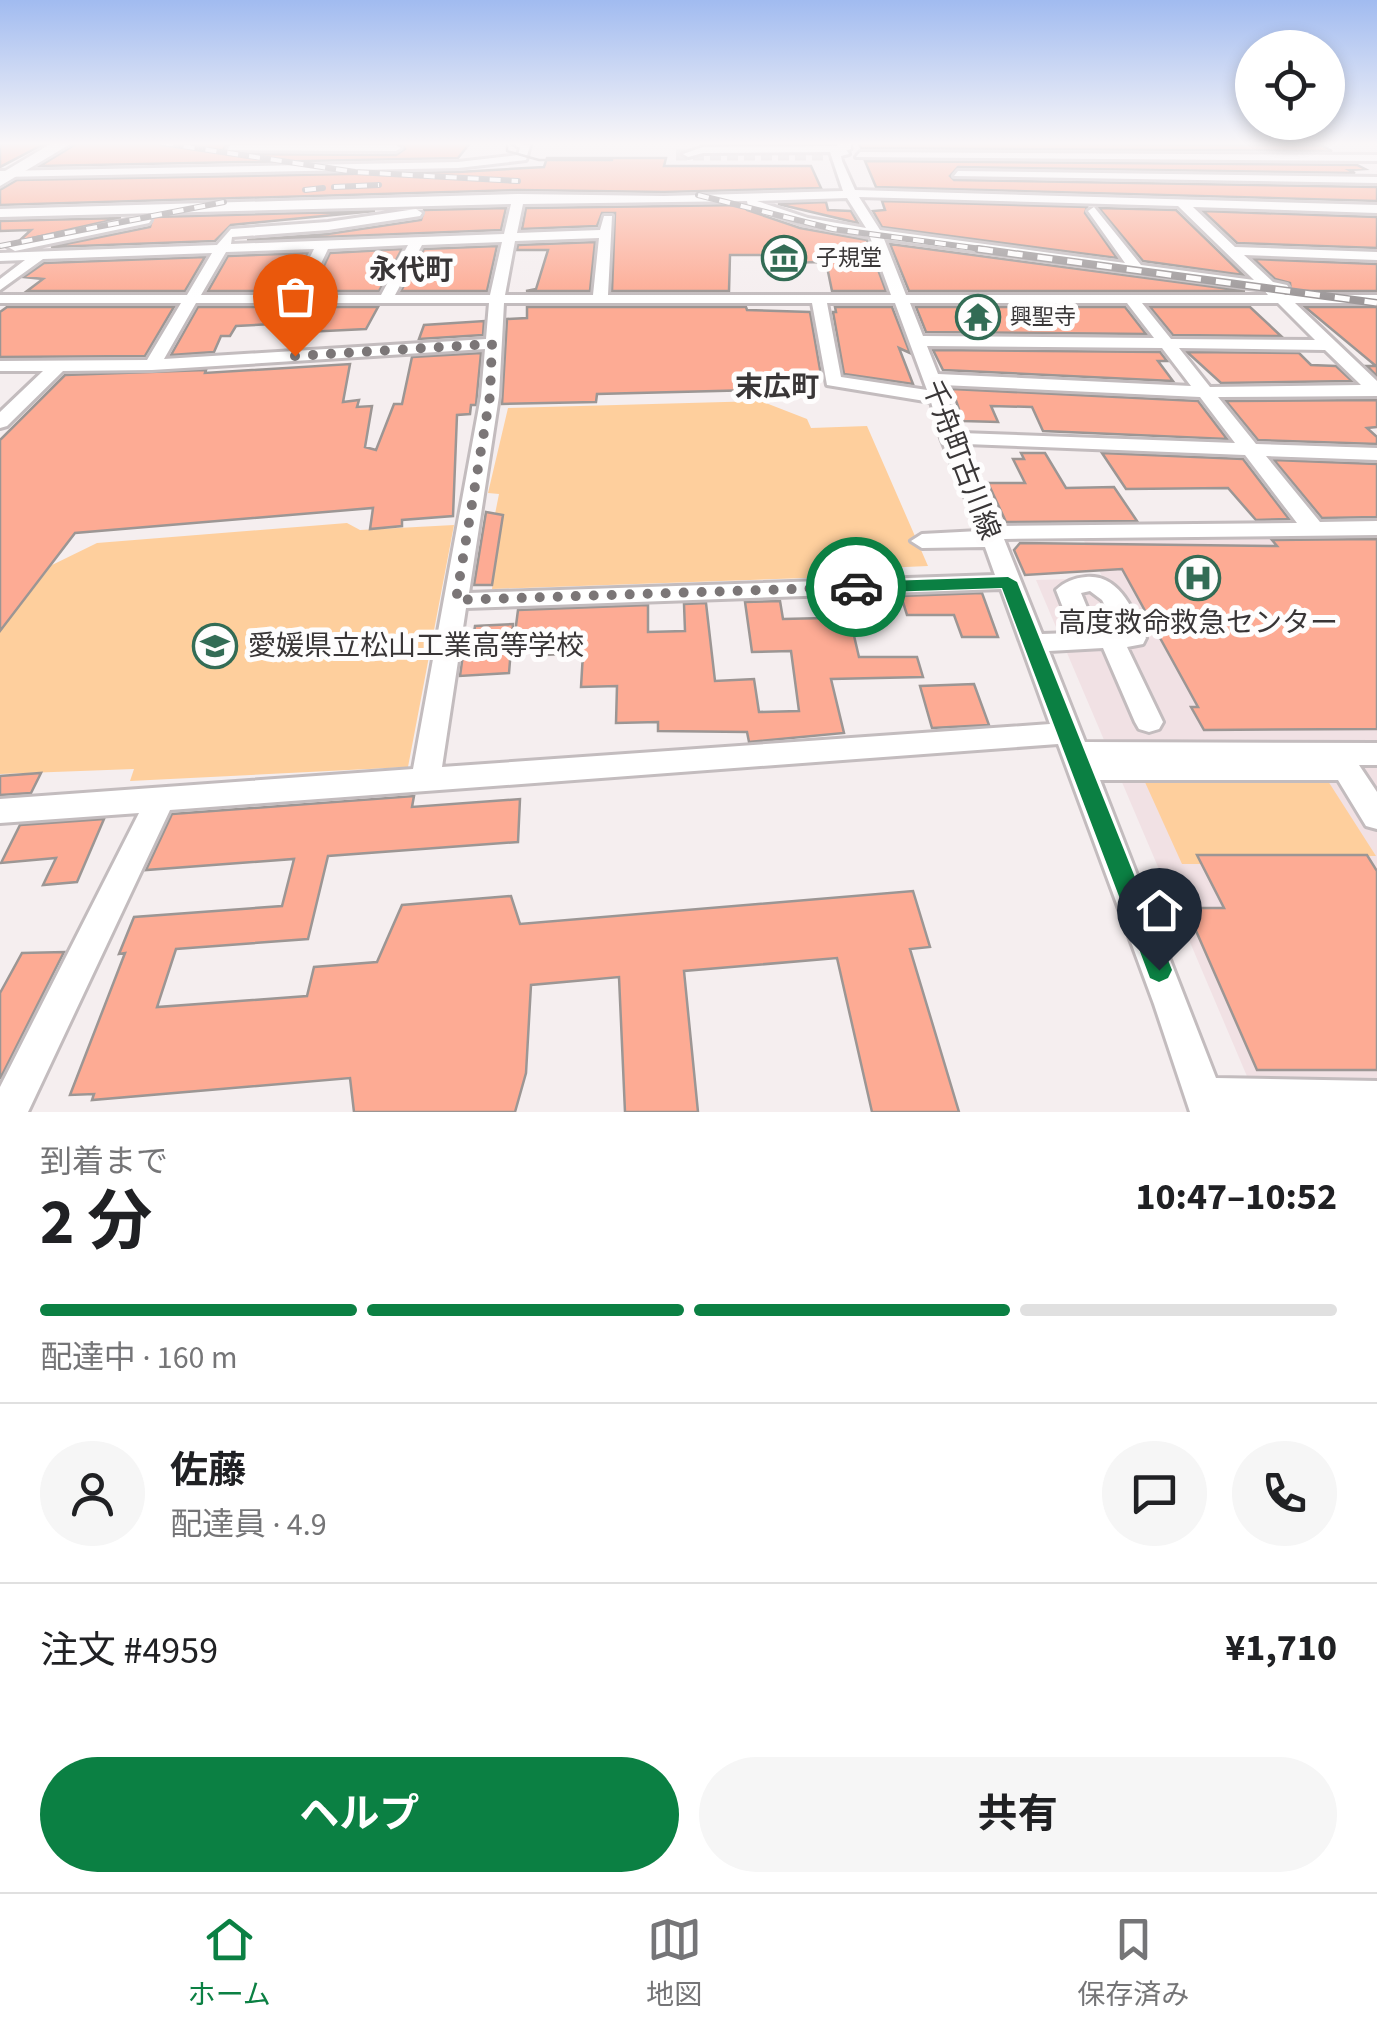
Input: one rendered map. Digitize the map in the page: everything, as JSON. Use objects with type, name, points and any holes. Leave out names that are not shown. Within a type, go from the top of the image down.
[{"type":"street","points":[[1171,195],[1333,345],[1376,390]]},
{"type":"street","points":[[1347,195],[1375,212]]},
{"type":"street","points":[[857,196],[1094,211],[1375,212]]},
{"type":"street","points":[[0,213],[518,198],[611,201],[857,196],[971,196],[1190,210]]},
{"type":"street","name":"千舟町古川線","points":[[857,196],[1172,1004],[1206,1104]]},
{"type":"street","points":[[425,781],[490,396],[497,297],[518,198]]},
{"type":"street","points":[[739,198],[806,220],[875,235],[1330,300],[1377,302]]},
{"type":"street","points":[[708,199],[802,226],[1136,268],[1278,293],[1377,302]]},
{"type":"street","points":[[231,234],[328,226],[437,210],[440,200]]},
{"type":"street","points":[[600,297],[611,201]]},
{"type":"street","points":[[152,365],[245,206]]},
{"type":"street","points":[[0,250],[197,207]]},
{"type":"street","points":[[0,250],[132,216],[142,209]]},
{"type":"street","points":[[1094,211],[1136,268]]},
{"type":"street","points":[[0,250],[40,256],[606,234]]},
{"type":"street","points":[[386,298],[416,242]]},
{"type":"street","points":[[296,299],[323,245]]},
{"type":"street","points":[[1234,251],[1377,256]]},
{"type":"street","points":[[121,269],[139,252]]},
{"type":"street","points":[[0,286],[40,256]]},
{"type":"street","points":[[0,299],[1130,299],[1278,293]]},
{"type":"street","points":[[1130,299],[1312,528]]},
{"type":"street","points":[[819,300],[833,381],[933,388],[1376,390]]},
{"type":"street","points":[[914,341],[1333,345]]},
{"type":"street","points":[[0,366],[152,365],[492,344]]},
{"type":"street","points":[[0,422],[57,366]]},
{"type":"street","points":[[951,438],[1377,454]]},
{"type":"street","points":[[922,541],[990,536],[1377,528]]},
{"type":"street","points":[[456,600],[1008,582]]},
{"type":"street","points":[[1033,644],[1099,638],[1149,722]]},
{"type":"street","points":[[1074,752],[1346,769],[1377,817]]},
{"type":"street","points":[[0,811],[425,781],[1074,752],[1377,754]]},
{"type":"street","points":[[8,1112],[160,800]]},
{"type":"street","points":[[1206,1104],[1298,1096],[1322,1106],[1377,1100]]},
{"type":"shaded area","points":[[761,401],[807,419],[811,428],[867,426],[928,566],[860,569],[862,576],[492,589],[501,525],[493,524],[499,494],[488,493],[508,408]]},
{"type":"shaded area","points":[[347,523],[360,530],[454,525],[408,767],[130,781],[134,769],[0,774],[0,631],[52,565],[97,543]]},
{"type":"shaded area","points":[[1377,539],[1377,1083],[1249,1081],[1036,580],[1103,578],[1084,541]]},
{"type":"shaded area","points":[[1144,780],[1328,781],[1376,856],[1199,855],[1202,864],[1182,864]]},
{"type":"building","points":[[0,195],[349,195],[0,205]]},
{"type":"building","points":[[1158,195],[1377,195],[1377,201]]},
{"type":"building","points":[[882,201],[1087,207],[1085,213],[1117,258],[882,227],[873,211],[885,210]]},
{"type":"building","points":[[826,202],[828,210],[851,211],[858,223],[778,204]]},
{"type":"building","points":[[744,205],[747,210],[800,228],[867,240],[886,291],[832,291],[826,262],[772,263],[772,255],[730,255],[729,291],[612,291],[615,213],[602,213],[597,226],[522,229],[526,208]]},
{"type":"building","points":[[506,208],[501,230],[247,240],[328,234],[421,220],[424,210]]},
{"type":"building","points":[[1099,208],[1176,210],[1243,275],[1143,261]]},
{"type":"building","points":[[375,211],[231,225],[215,241],[51,247],[150,227],[153,217]]},
{"type":"building","points":[[1203,211],[1377,217],[1377,248],[1237,243]]},
{"type":"building","points":[[121,218],[19,241],[31,230],[0,231],[0,221]]},
{"type":"building","points":[[595,242],[590,291],[526,291],[536,289],[548,250],[517,250],[518,245]]},
{"type":"building","points":[[890,244],[1245,291],[909,291]]},
{"type":"building","points":[[497,246],[487,291],[401,291],[424,249]]},
{"type":"building","points":[[402,249],[379,291],[312,291],[330,253]]},
{"type":"building","points":[[308,253],[289,291],[208,291],[228,256]]},
{"type":"building","points":[[205,257],[185,291],[27,291],[43,279],[24,277],[44,263]]},
{"type":"building","points":[[1254,259],[1377,264],[1377,291],[1291,291],[1290,283],[1275,279]]},
{"type":"building","points":[[7,307],[174,307],[145,356],[0,357],[0,312]]},
{"type":"building","points":[[198,307],[378,307],[366,329],[286,333],[290,323],[236,326],[230,336],[221,336],[214,352],[171,355]]},
{"type":"building","points":[[527,307],[746,307],[810,312],[821,375],[800,372],[803,380],[754,381],[756,390],[597,394],[596,402],[502,404],[507,319],[527,318]]},
{"type":"building","points":[[835,307],[892,307],[910,353],[899,348],[913,384],[844,374]]},
{"type":"building","points":[[916,307],[1125,307],[1146,334],[926,332]]},
{"type":"building","points":[[1150,307],[1250,307],[1281,336],[1173,335]]},
{"type":"building","points":[[1305,307],[1377,307],[1377,376],[1367,366],[1376,366]]},
{"type":"building","points":[[484,321],[483,335],[419,339],[424,325]]},
{"type":"building","points":[[933,350],[1160,352],[1167,361],[1158,361],[1173,381],[943,370]]},
{"type":"building","points":[[1187,352],[1299,353],[1311,365],[1336,366],[1352,381],[1221,383]]},
{"type":"building","points":[[481,353],[476,405],[471,405],[470,414],[457,415],[453,516],[402,520],[402,526],[370,529],[373,508],[75,533],[0,631],[0,440],[65,375],[206,370],[205,373],[350,364],[343,402],[359,400],[357,407],[372,406],[365,447],[376,450],[394,404],[402,404],[412,357]]},
{"type":"building","points":[[952,389],[1198,401],[1227,439],[1043,431],[1032,407],[991,406],[998,422],[963,421]]},
{"type":"building","points":[[1377,400],[1377,427],[1367,428],[1377,437],[1377,444],[1258,440],[1226,401]]},
{"type":"building","points":[[1021,453],[1045,453],[1066,488],[1114,487],[1137,521],[1006,522],[988,483],[1025,483],[1013,459],[1024,459]]},
{"type":"building","points":[[1102,453],[1243,459],[1289,519],[1256,520],[1228,488],[1126,489]]},
{"type":"building","points":[[1274,460],[1377,464],[1377,517],[1322,518]]},
{"type":"building","points":[[486,512],[503,515],[492,585],[474,585]]},
{"type":"building","points":[[1377,539],[1377,729],[1204,730],[1191,707],[1198,707],[1122,569],[1025,575],[1014,550],[1020,543],[1277,546],[1272,540]]},
{"type":"building","points":[[982,593],[998,637],[962,637],[954,615],[907,615],[901,596]]},
{"type":"building","points":[[780,601],[783,619],[825,618],[823,607],[847,606],[859,657],[917,657],[923,677],[831,679],[844,733],[749,742],[747,732],[658,731],[658,722],[616,723],[617,686],[581,687],[583,653],[546,655],[548,640],[514,641],[518,610],[648,605],[648,632],[685,631],[684,604],[706,603],[715,681],[754,679],[759,712],[799,711],[791,651],[752,652],[745,602]]},
{"type":"building","points":[[513,624],[509,673],[460,676],[464,647],[472,646],[475,626]]},
{"type":"building","points":[[974,684],[989,725],[932,728],[920,686]]},
{"type":"building","points":[[41,773],[31,793],[0,795],[0,776]]},
{"type":"building","points":[[414,796],[412,807],[520,799],[518,842],[328,856],[308,939],[176,949],[157,1007],[307,996],[314,967],[377,962],[402,905],[511,896],[520,924],[913,891],[930,947],[910,949],[959,1112],[872,1112],[837,958],[684,971],[698,1112],[625,1112],[619,977],[531,985],[526,1073],[515,1112],[354,1112],[350,1078],[92,1100],[94,1094],[70,1095],[125,953],[119,954],[134,917],[282,906],[294,859],[146,870],[172,814]]},
{"type":"building","points":[[104,819],[77,882],[43,885],[56,858],[1,863],[20,825]]},
{"type":"building","points":[[1197,855],[1367,855],[1377,871],[1377,1070],[1257,1070],[1186,908],[1224,908]]},
{"type":"building","points":[[64,952],[0,1079],[0,993],[22,953]]},
{"type":"railway","points":[[698,195],[833,229],[996,251]]},
{"type":"railway","points":[[0,246],[224,202]]},
{"type":"railway","points":[[978,249],[1377,303]]},
{"type":"way so far","points":[[295,356],[492,344],[490,396],[456,600],[856,587]]},
{"type":"place","name":"子規堂","points":[[784,258]]},
{"type":"place","name":"興聖寺","points":[[978,317]]},
{"type":"place","name":"高度救命救急センター","points":[[1198,578]]},
{"type":"place","name":"愛媛県立松山工業高等学校","points":[[215,646]]},
{"type":"district","name":"永代町","points":[[411,270]]},
{"type":"district","name":"末広町","points":[[777,387]]},
{"type":"route","points":[[856,587],[1008,582],[1159,970]]}]
